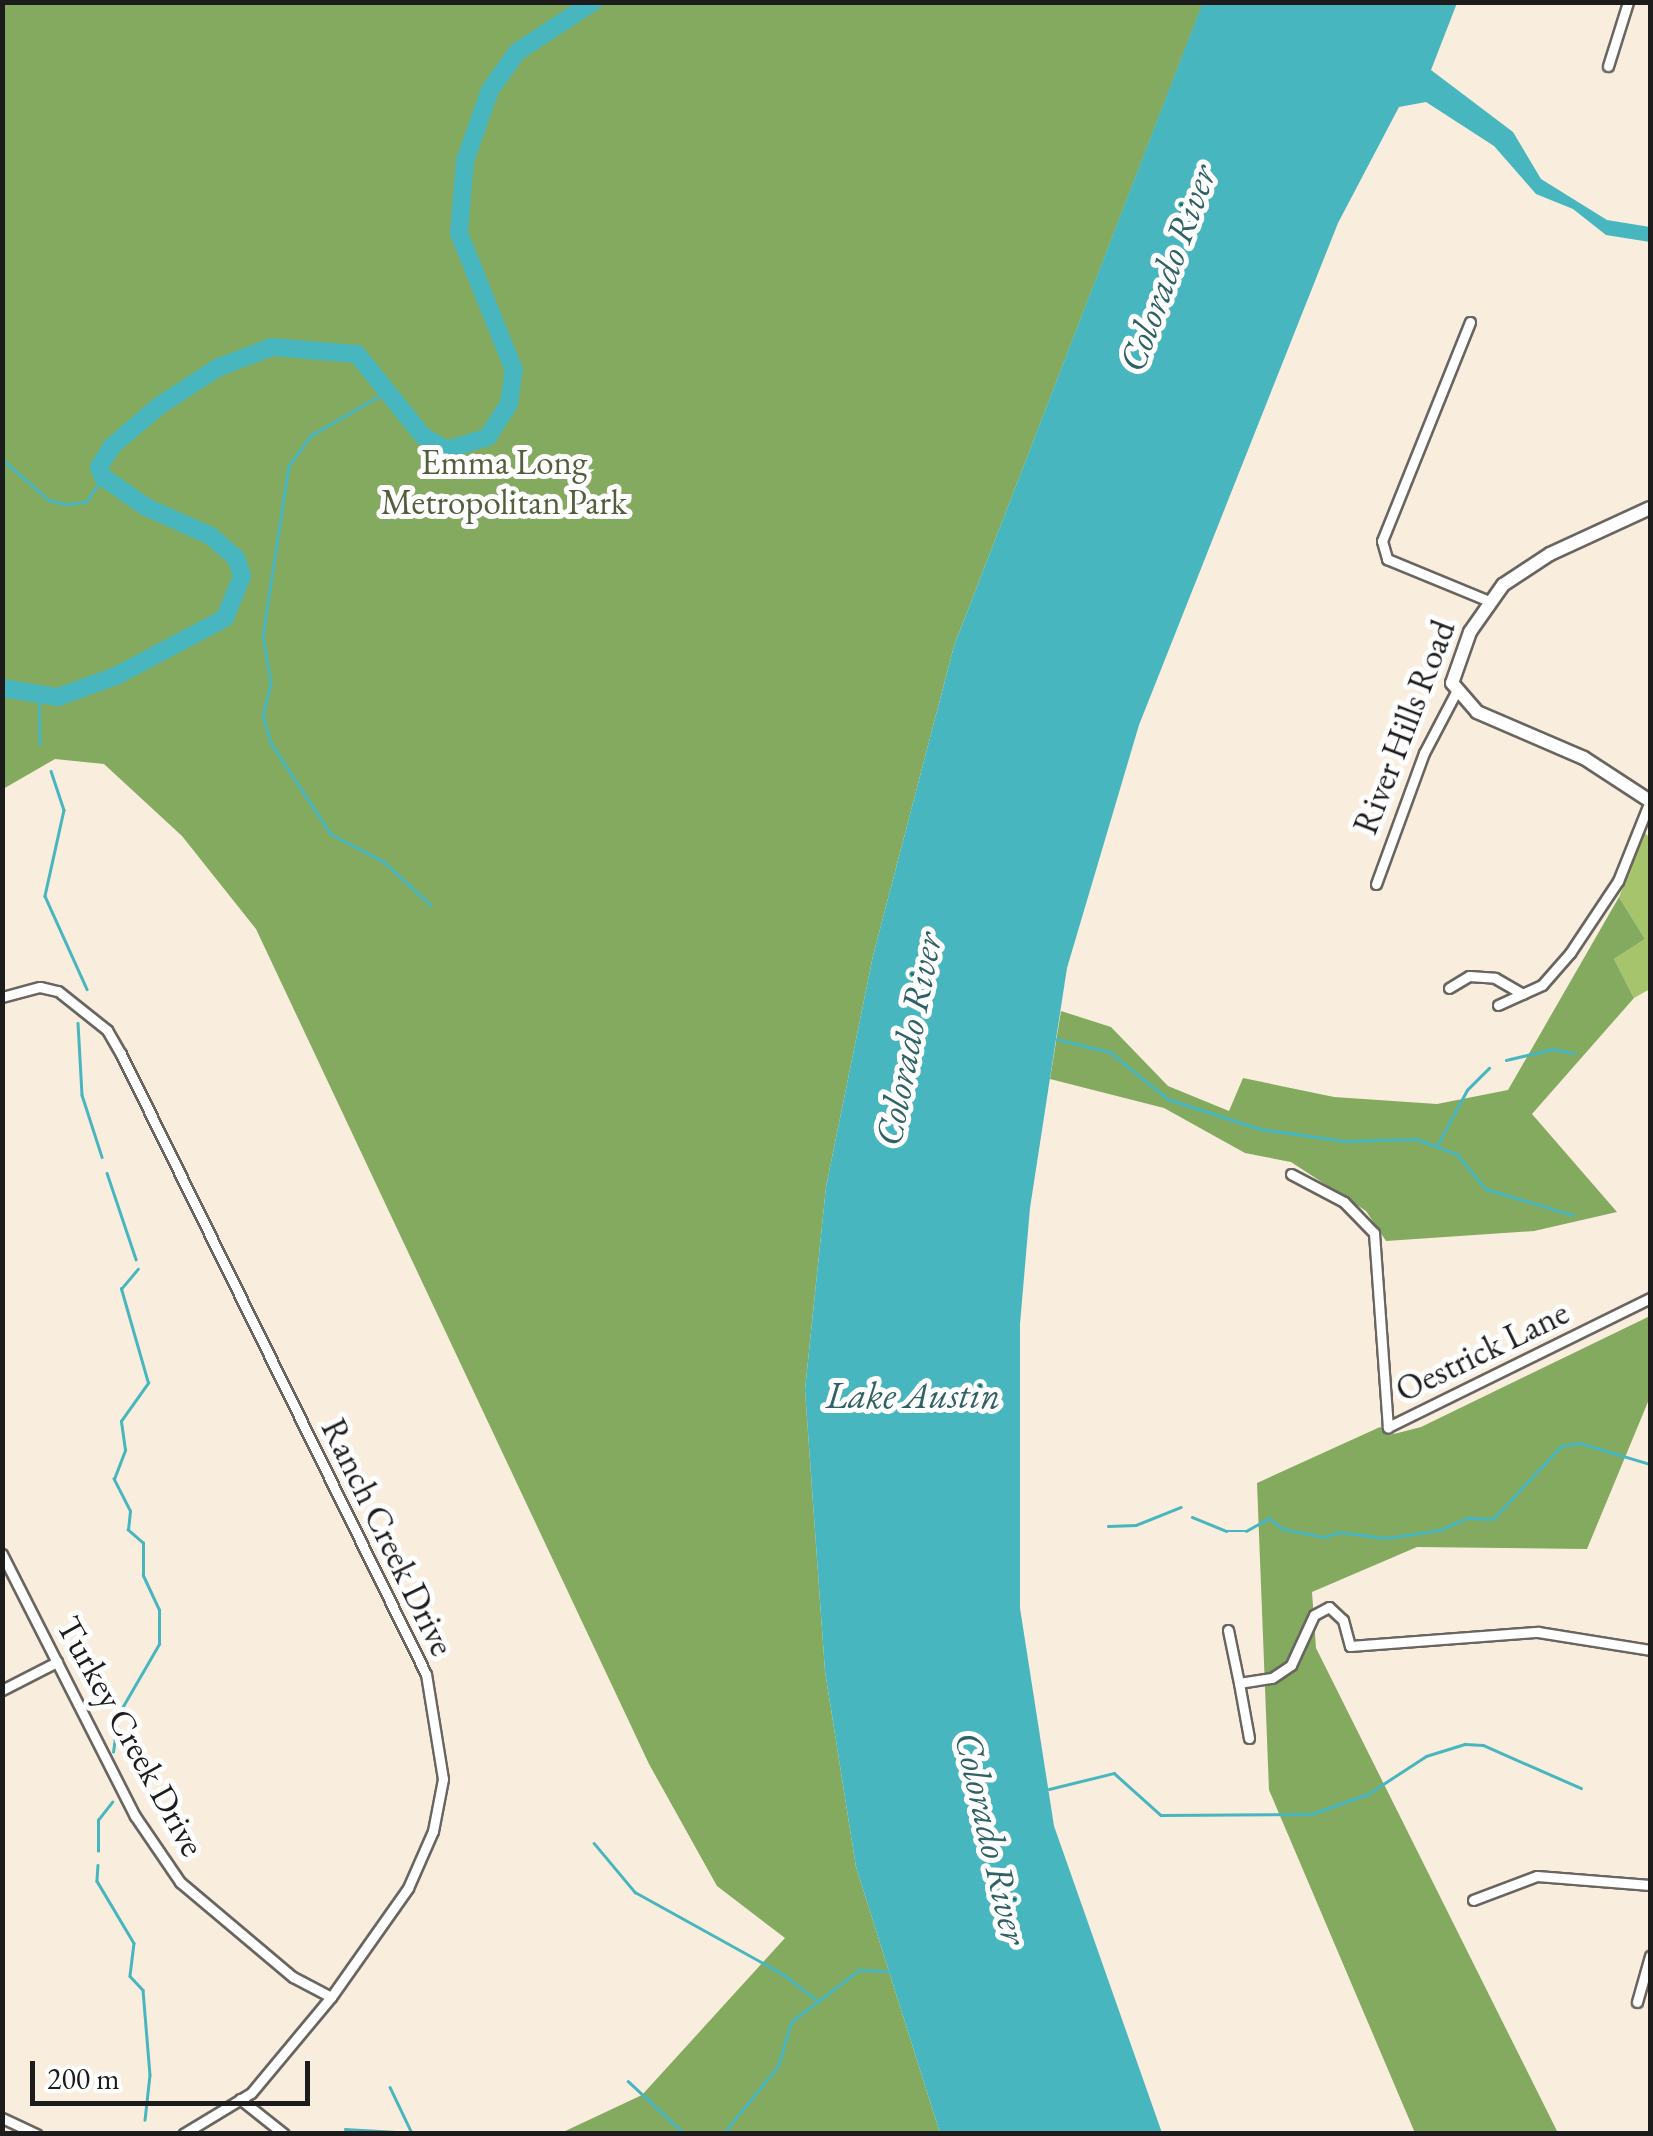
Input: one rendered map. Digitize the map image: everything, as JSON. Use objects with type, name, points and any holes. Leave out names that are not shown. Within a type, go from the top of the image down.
[{"type":"street","points":[[1608,66],[1628,2]]},
{"type":"street","points":[[1470,322],[1382,541],[1387,559],[1489,601]]},
{"type":"street","name":"River Hills Road","points":[[1376,884],[1424,753],[1455,694],[1459,655],[1489,601],[1530,566],[1650,508]]},
{"type":"street","points":[[1455,694],[1477,712],[1584,758],[1650,801],[1618,881],[1570,953],[1542,985],[1498,1005]]},
{"type":"street","points":[[1450,988],[1468,976],[1495,978],[1524,994]]},
{"type":"street","name":"Ranch Creek Drive","points":[[2,997],[40,987],[58,991],[107,1030],[426,1674],[443,1779],[433,1831],[408,1888],[331,1996],[240,2099],[183,2134]]},
{"type":"street","name":"Oestrick Lane","points":[[1291,1174],[1344,1202],[1374,1233],[1388,1427],[1650,1298]]},
{"type":"street","name":"Turkey Creek Drive","points":[[2,1554],[135,1816],[180,1882],[293,1977],[331,1996]]},
{"type":"street","points":[[1238,1683],[1272,1678],[1291,1665],[1314,1615],[1329,1607],[1343,1620],[1350,1646],[1538,1632],[1650,1650]]},
{"type":"street","points":[[1228,1630],[1249,1738]]},
{"type":"street","points":[[2,1690],[57,1662]]},
{"type":"street","points":[[1473,1900],[1537,1876],[1650,1885]]},
{"type":"street","points":[[1637,2002],[1650,1956]]},
{"type":"street","points":[[240,2099],[284,2134]]},
{"type":"street","points":[[2,2118],[38,2134]]},
{"type":"green space","name":"Emma Long Metropolitan Park","points":[[3,3],[1203,3],[954,646],[873,956],[826,1187],[805,1390],[825,1671],[856,1867],[940,2133],[561,2133],[642,2095],[785,1938],[717,1886],[649,1764],[256,929],[182,836],[104,764],[55,759],[3,789]]},
{"type":"green space","points":[[1645,833],[1650,838],[1650,989],[1634,998],[1614,959],[1645,939],[1619,897]]},
{"type":"green space","points":[[1619,897],[1645,939],[1614,959],[1634,998],[1532,1114],[1617,1212],[1534,1231],[1386,1241],[1366,1211],[1291,1162],[1245,1153],[1164,1108],[1050,1079],[1061,1011],[1111,1027],[1168,1086],[1229,1111],[1243,1078],[1334,1097],[1437,1104],[1508,1090]]},
{"type":"green space","points":[[1650,1316],[1650,1397],[1587,1549],[1417,1547],[1312,1592],[1316,1648],[1558,2133],[1415,2133],[1269,1790],[1257,1483],[1380,1427],[1390,1435],[1421,1427]]},
{"type":"water","name":"Lake Austin","points":[[1203,2],[1457,3],[1431,70],[1513,132],[1541,179],[1607,220],[1650,227],[1650,242],[1606,235],[1573,209],[1536,194],[1494,146],[1426,102],[1399,107],[1338,223],[1139,725],[1067,968],[1030,1208],[1020,1324],[1020,1608],[1054,1826],[1162,2133],[940,2133],[856,1867],[825,1671],[805,1390],[826,1187],[873,956],[954,646]]},
{"type":"waterway","points":[[2,688],[58,697],[116,676],[225,618],[242,576],[236,558],[211,536],[146,507],[103,477],[99,467],[112,446],[159,406],[217,368],[272,347],[357,354],[423,436],[446,450],[488,437],[509,404],[514,370],[459,233],[465,161],[490,90],[517,52],[593,2]]},
{"type":"waterway","points":[[387,392],[311,436],[289,466],[263,635],[271,684],[263,715],[271,743],[331,834],[383,861],[431,905]]},
{"type":"waterway","points":[[2,459],[49,500],[66,504],[86,502],[103,477]]},
{"type":"waterway","points":[[39,696],[40,744]]},
{"type":"waterway","points":[[51,771],[64,810],[45,896],[87,989]]},
{"type":"waterway","points":[[78,1023],[82,1095],[102,1157]]},
{"type":"waterway","points":[[1057,1039],[1110,1052],[1168,1099],[1260,1129],[1344,1141],[1417,1139],[1457,1154],[1486,1189],[1573,1215]]},
{"type":"waterway","points":[[1506,1060],[1553,1049],[1574,1053]]},
{"type":"waterway","points":[[1438,1144],[1467,1090],[1489,1068]]},
{"type":"waterway","points":[[107,1173],[136,1259]]},
{"type":"waterway","points":[[113,1752],[118,1715],[159,1644],[159,1610],[143,1576],[143,1543],[128,1530],[130,1511],[114,1479],[125,1450],[121,1421],[148,1383],[121,1289],[138,1269]]},
{"type":"waterway","points":[[1192,1517],[1226,1531],[1246,1531],[1269,1518],[1283,1529],[1324,1537],[1339,1532],[1386,1538],[1440,1530],[1467,1518],[1493,1519],[1561,1446],[1580,1443],[1650,1464]]},
{"type":"waterway","points":[[1108,1526],[1136,1525],[1181,1507]]},
{"type":"waterway","points":[[1049,1789],[1114,1773],[1161,1815],[1311,1814],[1368,1794],[1426,1756],[1465,1744],[1483,1745],[1581,1788]]},
{"type":"waterway","points":[[98,1851],[98,1820],[112,1802]]},
{"type":"waterway","points":[[594,1843],[635,1892],[783,1974],[818,2001]]},
{"type":"waterway","points":[[98,1865],[97,1881],[134,1943],[130,1976],[143,1990],[150,2075],[145,2120]]},
{"type":"waterway","points":[[723,2134],[778,2066],[791,2022],[859,1970],[888,1971]]},
{"type":"waterway","points":[[628,2081],[685,2134]]},
{"type":"waterway","points":[[390,2087],[411,2131]]},
{"type":"waterway","points":[[345,2129],[413,2133]]},
{"type":"water label","name":"Colorado River","points":[[1167,268]]},
{"type":"water label","name":"Colorado River","points":[[908,1039]]},
{"type":"water label","name":"Colorado River","points":[[992,1838]]}]
